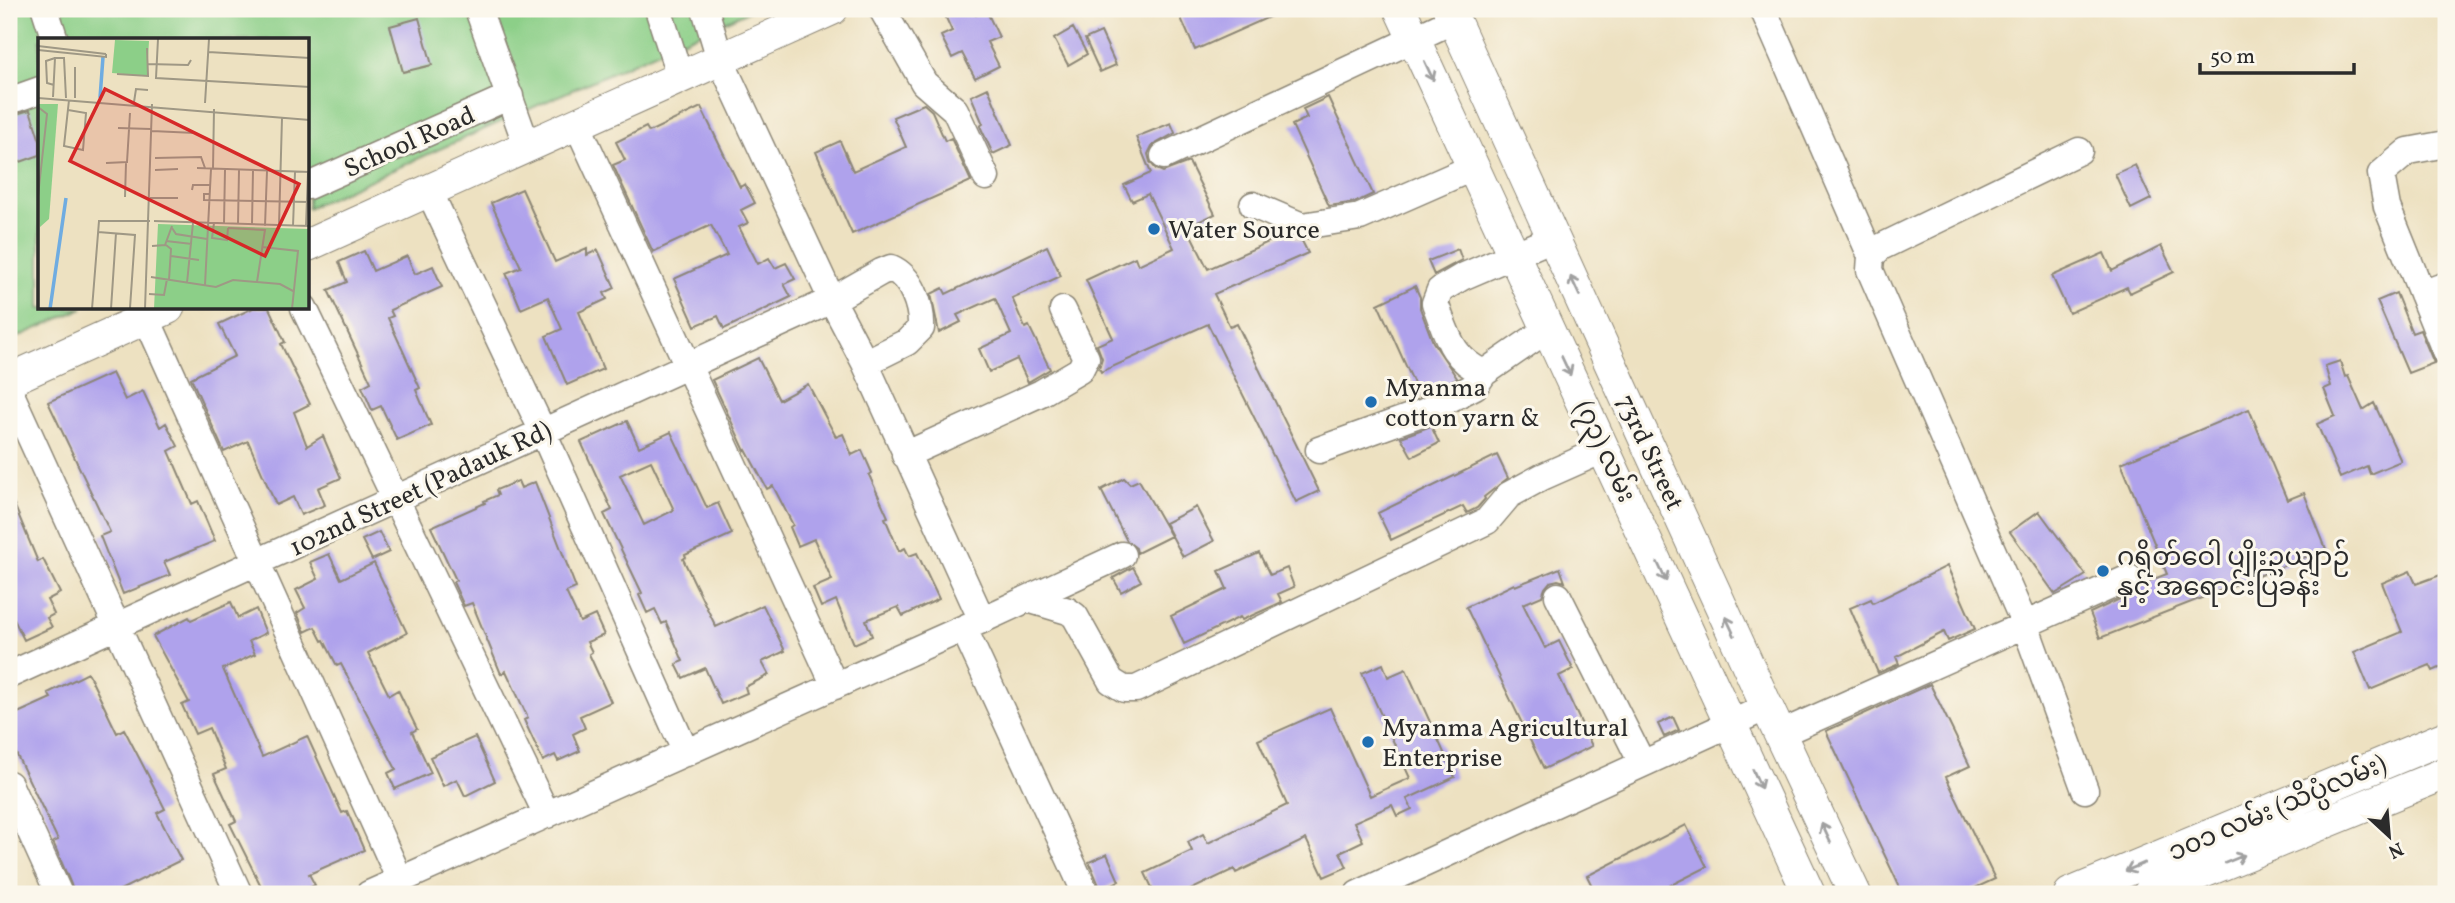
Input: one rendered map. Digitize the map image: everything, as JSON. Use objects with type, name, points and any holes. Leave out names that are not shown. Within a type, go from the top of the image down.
[{"type":"main road","points":[[310,244],[832,9]]},
{"type":"main road","name":"(၇၃) လမ်း","points":[[1400,9],[1809,894]]},
{"type":"main road","name":"73rd Street","points":[[1452,14],[1774,721],[1856,894]]},
{"type":"main road","points":[[9,380],[152,311]]},
{"type":"main road","name":"၁၀၁ လမ်း (သိပ္ပံလမ်း)","points":[[2070,894],[2446,737]]},
{"type":"main road","name":"၁၀၁ လမ်း (သိပ္ပံလမ်း)","points":[[2150,894],[2446,773]]},
{"type":"lane","points":[[45,9],[54,38]]},
{"type":"lane","points":[[478,9],[527,146]]},
{"type":"lane","points":[[658,9],[680,77]]},
{"type":"lane","points":[[705,9],[720,59],[905,455],[1086,894]]},
{"type":"lane","points":[[882,9],[924,83],[955,110],[986,177]]},
{"type":"lane","points":[[1763,9],[1871,256],[1870,270],[1874,281],[2025,625],[2085,790]]},
{"type":"lane","points":[[1164,156],[1414,38],[1452,14]]},
{"type":"lane","points":[[9,101],[38,91]]},
{"type":"lane","name":"School Road","points":[[310,185],[510,96]]},
{"type":"lane","points":[[577,124],[835,687]]},
{"type":"lane","points":[[2446,144],[2409,151],[2381,174],[2387,206],[2434,289],[2446,354]]},
{"type":"lane","points":[[1871,256],[1881,247],[2079,151]]},
{"type":"lane","points":[[1253,205],[1302,226],[1360,217],[1474,167]]},
{"type":"lane","points":[[429,191],[543,432],[686,753]]},
{"type":"lane","points":[[1484,373],[1466,365],[1450,342],[1435,303],[1440,290],[1462,277],[1553,238]]},
{"type":"lane","name":"102nd Street (Padauk Rd)","points":[[9,675],[832,300],[891,268],[902,273],[915,296],[922,313],[921,328],[907,342],[864,363]]},
{"type":"lane","points":[[305,310],[547,815]]},
{"type":"lane","points":[[905,455],[1041,393],[1080,370],[1086,358],[1062,310]]},
{"type":"lane","points":[[152,311],[257,562],[400,880]]},
{"type":"lane","points":[[1319,450],[1424,412],[1475,386],[1484,373],[1549,328]]},
{"type":"lane","points":[[9,390],[239,894]]},
{"type":"lane","points":[[1028,599],[1068,611],[1075,616],[1111,681],[1124,689],[1136,689],[1487,521],[1509,495],[1605,449]]},
{"type":"lane","points":[[369,894],[973,625],[1122,555]]},
{"type":"lane","points":[[1358,894],[1731,722],[1774,721],[2025,625],[2129,578]]},
{"type":"lane","points":[[1558,597],[1642,763]]},
{"type":"lane","points":[[9,784],[59,894]]},
{"type":"green space","points":[[9,9],[753,9],[310,207],[310,38],[38,38],[38,310],[79,310],[9,341]]},
{"type":"building","points":[[942,9],[973,9],[976,15],[986,10],[999,37],[987,42],[999,66],[975,78],[962,53],[952,58],[941,36],[952,31]]},
{"type":"building","points":[[1177,9],[1287,9],[1195,50]]},
{"type":"building","points":[[419,18],[432,65],[403,72],[390,26]]},
{"type":"building","points":[[1073,28],[1087,54],[1068,65],[1054,39]]},
{"type":"building","points":[[1101,32],[1116,65],[1100,72],[1085,39]]},
{"type":"building","points":[[988,88],[1012,145],[993,154],[980,126],[983,124],[971,96]]},
{"type":"building","points":[[1328,97],[1373,194],[1356,202],[1329,206],[1292,125],[1307,118],[1303,109]]},
{"type":"building","points":[[924,104],[932,111],[945,141],[951,138],[971,181],[852,234],[816,152],[840,141],[853,171],[906,147],[893,117]]},
{"type":"building","points":[[701,107],[740,187],[745,184],[755,203],[741,210],[748,223],[739,227],[758,264],[769,258],[775,268],[786,263],[795,279],[784,284],[791,297],[724,329],[718,316],[695,326],[674,279],[727,255],[711,225],[653,252],[613,165],[625,160],[616,142],[646,127],[649,132]]},
{"type":"building","points":[[30,110],[38,135],[38,156],[9,166],[9,116]]},
{"type":"building","points":[[1171,123],[1175,133],[1152,146],[1148,154],[1150,162],[1163,172],[1189,162],[1215,214],[1187,227],[1208,269],[1284,235],[1302,241],[1308,253],[1214,294],[1230,327],[1237,324],[1319,491],[1296,502],[1208,324],[1101,372],[1099,368],[1102,358],[1097,345],[1113,338],[1086,280],[1135,257],[1138,265],[1174,248],[1148,194],[1132,201],[1124,185],[1151,173],[1136,137]]},
{"type":"building","points":[[2135,165],[2151,199],[2131,209],[2115,174]]},
{"type":"building","points":[[522,189],[555,262],[587,248],[587,255],[598,250],[615,288],[604,293],[607,299],[579,312],[603,369],[567,385],[546,336],[562,329],[548,297],[521,309],[506,273],[521,267],[491,203]]},
{"type":"building","points":[[1047,246],[1061,276],[1012,298],[1025,328],[1029,326],[1050,369],[1028,382],[1017,359],[989,372],[979,349],[1011,334],[995,298],[957,315],[961,322],[939,333],[931,294],[943,288],[946,294]]},
{"type":"building","points":[[2161,246],[2174,272],[2130,293],[2127,287],[2069,313],[2052,276],[2104,253],[2112,271]]},
{"type":"building","points":[[1458,249],[1462,260],[1434,275],[1428,261]]},
{"type":"building","points":[[364,251],[373,271],[407,256],[415,274],[433,266],[442,287],[390,310],[393,316],[388,318],[420,388],[416,390],[431,425],[397,440],[381,406],[372,410],[362,387],[371,382],[328,290],[347,282],[339,262]]},
{"type":"building","points":[[1415,286],[1433,342],[1457,378],[1420,397],[1378,304]]},
{"type":"building","points":[[2396,293],[2412,333],[2420,330],[2434,363],[2408,373],[2377,301]]},
{"type":"building","points":[[249,310],[270,310],[285,342],[281,344],[310,404],[294,412],[307,446],[323,436],[341,478],[318,488],[325,505],[301,515],[293,497],[276,505],[248,441],[224,452],[191,378],[235,356],[219,324]]},
{"type":"building","points":[[758,358],[779,400],[808,384],[836,437],[843,434],[852,455],[862,450],[899,551],[905,548],[909,556],[917,553],[939,599],[903,616],[898,607],[866,620],[872,636],[854,644],[836,600],[821,607],[813,588],[832,580],[814,539],[798,546],[790,527],[793,525],[773,486],[767,489],[745,451],[712,380]]},
{"type":"building","points":[[2340,361],[2345,377],[2348,376],[2363,410],[2374,403],[2401,461],[2370,474],[2367,466],[2340,478],[2317,424],[2335,416],[2324,389],[2331,386],[2325,366]]},
{"type":"building","points":[[112,373],[125,400],[143,391],[160,427],[166,423],[178,446],[169,451],[192,504],[198,501],[215,541],[164,562],[170,575],[123,594],[100,536],[110,532],[48,402]]},
{"type":"building","points":[[2249,409],[2287,500],[2304,493],[2326,549],[2100,638],[2090,613],[2135,592],[2143,583],[2167,574],[2121,463]]},
{"type":"building","points":[[627,421],[639,447],[671,432],[707,508],[718,503],[732,534],[685,555],[683,559],[716,627],[763,605],[785,651],[762,662],[769,675],[745,687],[747,693],[721,704],[705,668],[683,678],[676,664],[683,661],[666,622],[662,624],[655,609],[647,613],[639,595],[642,593],[604,514],[612,510],[581,442]],"holes":[[[651,461],[674,510],[644,525],[620,475]]]},
{"type":"building","points":[[1431,426],[1439,443],[1412,457],[1401,437]]},
{"type":"building","points":[[1497,455],[1508,478],[1484,497],[1477,508],[1467,513],[1463,506],[1391,540],[1378,513]]},
{"type":"building","points":[[1124,478],[1130,484],[1139,480],[1171,536],[1137,553],[1136,548],[1127,541],[1101,490]]},
{"type":"building","points":[[518,481],[521,488],[535,482],[576,588],[566,592],[580,622],[595,615],[604,635],[587,642],[592,652],[589,654],[611,702],[580,716],[585,728],[573,734],[580,751],[558,761],[555,755],[543,761],[524,720],[528,718],[506,671],[501,674],[472,603],[464,606],[453,582],[456,580],[431,527],[485,503],[484,501],[498,495],[496,490]]},
{"type":"building","points":[[9,492],[38,562],[43,559],[60,593],[47,600],[54,614],[47,618],[52,627],[24,640],[9,609]]},
{"type":"building","points":[[1196,507],[1214,541],[1183,557],[1165,523]]},
{"type":"building","points":[[2039,511],[2086,575],[2055,594],[2010,532]]},
{"type":"building","points":[[379,532],[389,552],[372,560],[362,540]]},
{"type":"building","points":[[1259,553],[1270,575],[1287,568],[1294,587],[1278,594],[1282,602],[1242,620],[1240,617],[1184,644],[1171,616],[1227,589],[1219,571]]},
{"type":"building","points":[[329,554],[341,579],[374,563],[407,633],[368,653],[389,695],[398,690],[417,729],[412,732],[431,773],[395,789],[388,773],[396,769],[341,664],[337,666],[315,627],[305,632],[297,613],[305,608],[296,590],[318,579],[310,562]]},
{"type":"building","points":[[1947,566],[1975,629],[1948,641],[1944,632],[1896,657],[1899,664],[1878,673],[1850,608],[1871,599],[1873,603]]},
{"type":"building","points":[[1133,567],[1141,581],[1121,592],[1113,578]]},
{"type":"building","points":[[1560,568],[1565,582],[1550,582],[1542,596],[1523,604],[1545,648],[1559,641],[1573,669],[1559,676],[1592,746],[1544,769],[1466,607],[1514,584],[1515,586]]},
{"type":"building","points":[[2410,571],[2416,584],[2446,573],[2446,665],[2433,671],[2430,665],[2370,690],[2354,652],[2402,632],[2382,583]]},
{"type":"building","points":[[231,602],[238,618],[256,609],[266,633],[249,641],[255,654],[223,669],[262,757],[307,736],[342,813],[347,811],[364,850],[309,874],[315,885],[297,894],[265,894],[230,824],[236,821],[214,774],[226,769],[209,728],[195,734],[182,705],[189,702],[153,636],[189,617],[191,620]]},
{"type":"building","points":[[1383,664],[1388,677],[1406,669],[1455,777],[1407,799],[1412,809],[1397,816],[1392,805],[1354,822],[1363,841],[1340,852],[1347,867],[1324,877],[1306,839],[1236,873],[1234,869],[1182,894],[1155,894],[1145,873],[1192,851],[1188,842],[1203,834],[1208,843],[1287,805],[1258,740],[1330,708],[1370,796],[1410,778],[1362,673]]},
{"type":"building","points":[[88,673],[117,733],[124,729],[165,809],[157,813],[181,860],[112,894],[75,894],[53,842],[58,840],[9,739],[9,717],[51,698],[48,693]]},
{"type":"building","points":[[1930,684],[1970,766],[1946,777],[1995,879],[1962,894],[1903,894],[1826,731]]},
{"type":"building","points":[[1673,717],[1679,730],[1664,737],[1658,724]]},
{"type":"building","points":[[475,737],[495,781],[465,796],[457,779],[443,786],[430,757]]},
{"type":"building","points":[[1686,825],[1707,867],[1663,889],[1666,894],[1596,894],[1587,876]]},
{"type":"building","points":[[1107,854],[1119,881],[1101,890],[1089,862]]},
{"type":"place","name":"Water Source","points":[[1154,229]]},
{"type":"place","name":"Myanma cotton yarn &","points":[[1371,402]]},
{"type":"place","name":"ဂရိတ်ဝေါ ပျိုးဥယျာဉ် နှင့် အရောင်းပြခန်း","points":[[2103,571]]},
{"type":"place","name":"Myanma Agricultural Enterprise","points":[[1368,742]]}]
